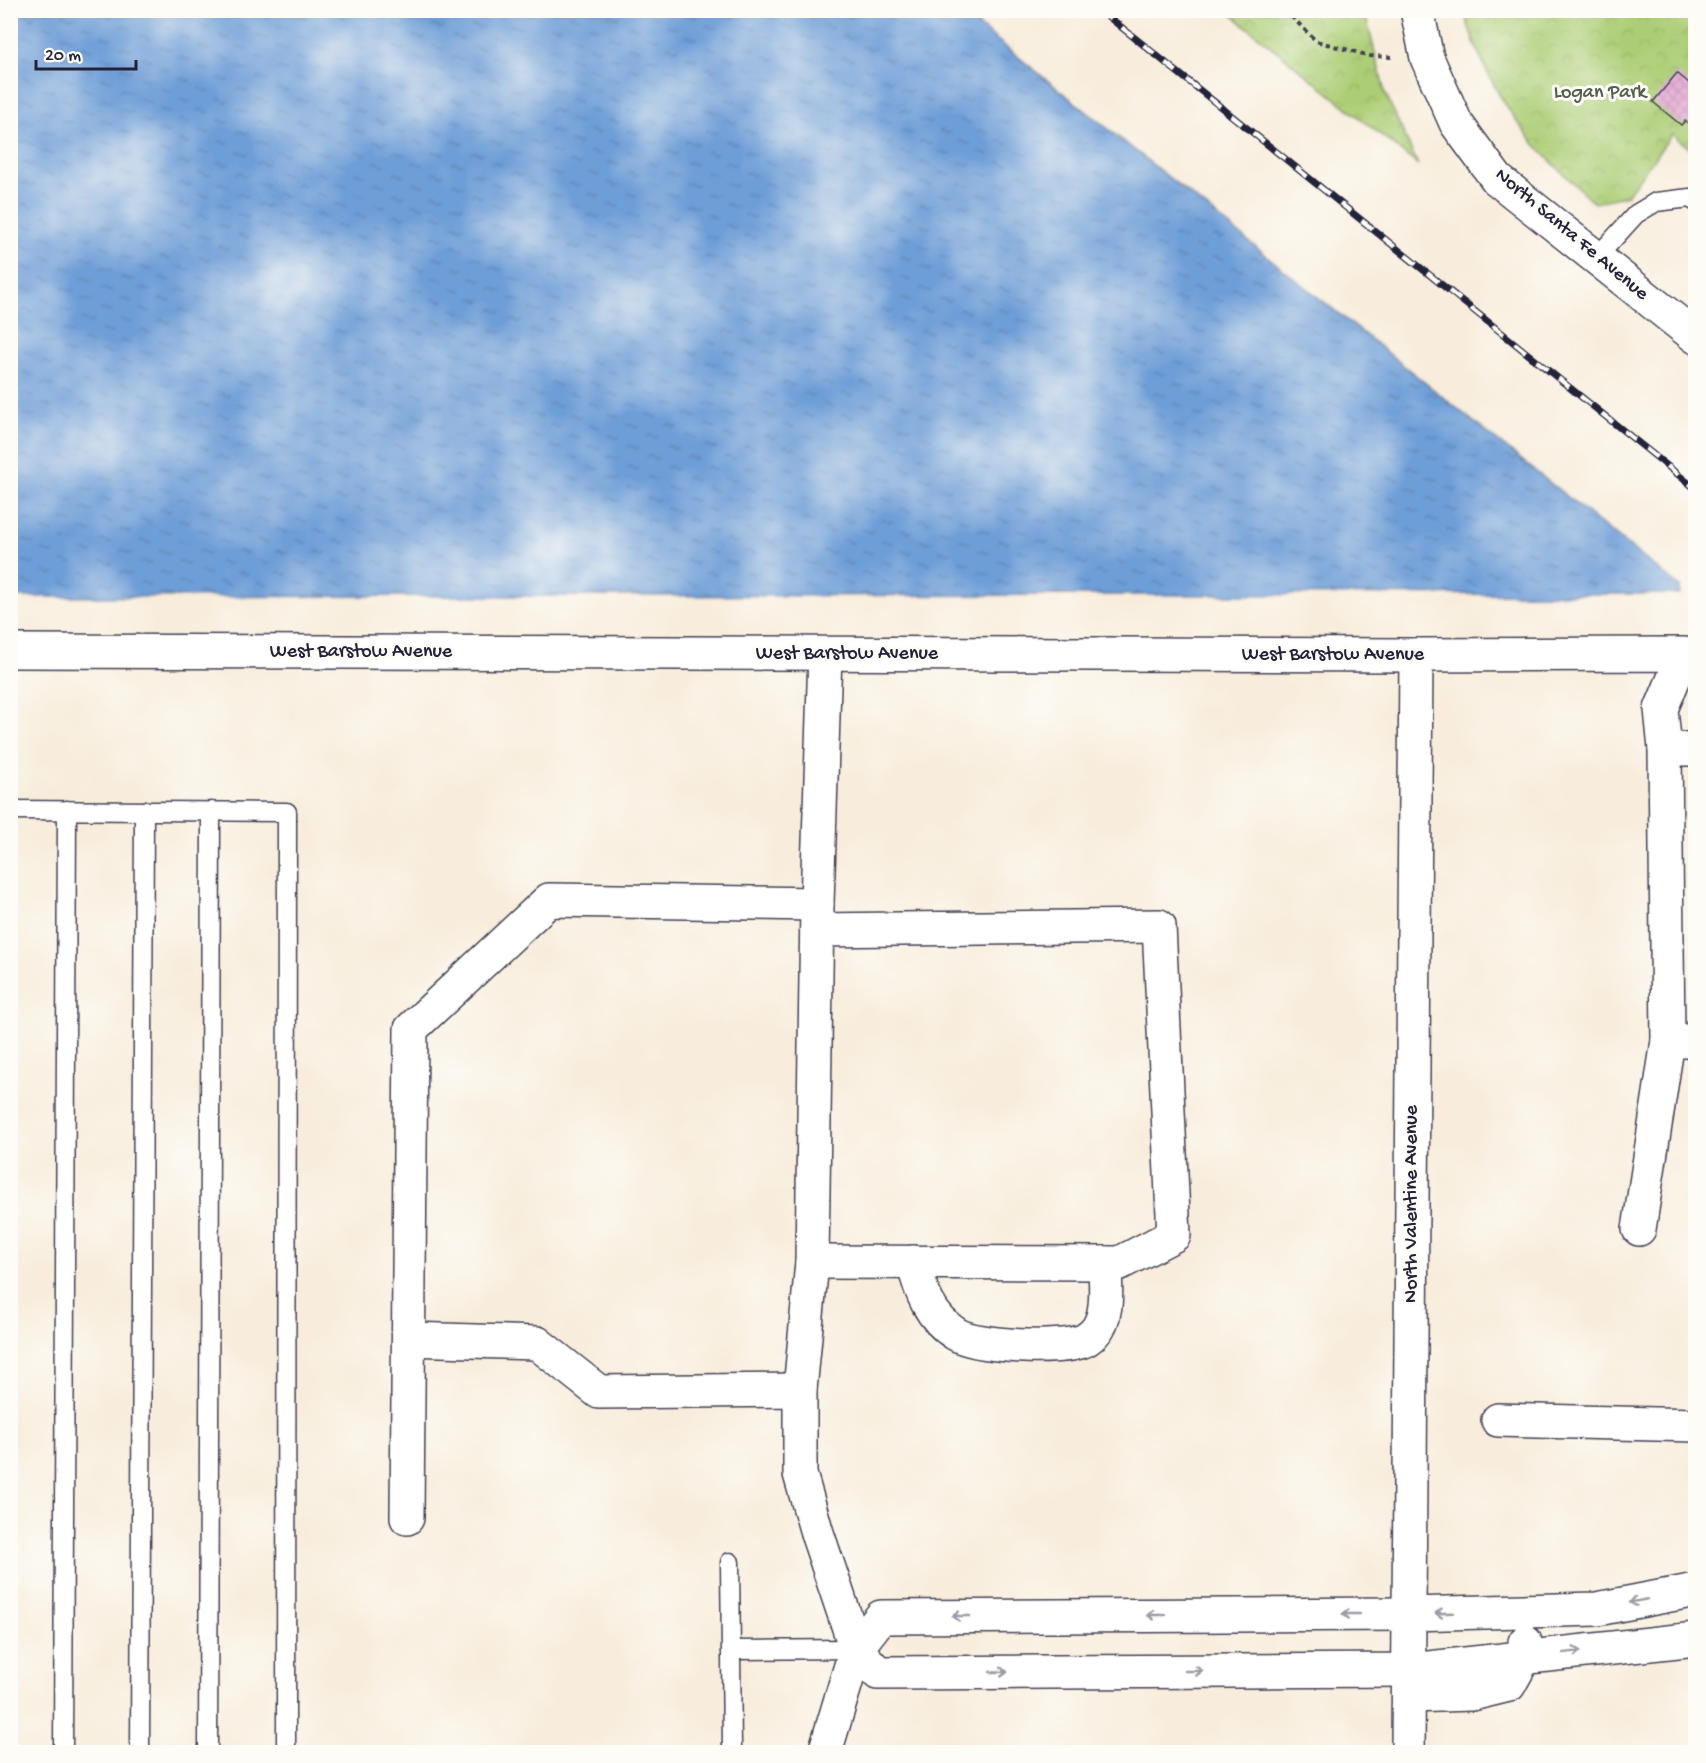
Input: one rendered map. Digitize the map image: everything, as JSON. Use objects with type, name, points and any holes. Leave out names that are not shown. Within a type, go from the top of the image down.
[{"type":"street","points":[[1418,10],[1427,58]]},
{"type":"street","name":"North Santa Fe Avenue","points":[[1427,58],[1456,123],[1497,179],[1695,338]]},
{"type":"street","name":"West Barstow Avenue","points":[[10,651],[1684,654],[1661,709],[1680,749]]},
{"type":"street","points":[[825,654],[817,917],[812,1262],[800,1390],[801,1474],[856,1649],[878,1672],[1410,1683],[1524,1658],[1695,1639]]},
{"type":"street","name":"North Valentine Avenue","points":[[1408,1752],[1416,655]]},
{"type":"street","points":[[1639,1229],[1682,1041],[1680,749]]},
{"type":"street","points":[[407,1518],[411,1029],[549,900],[817,917],[1159,926],[1174,1235],[1120,1263],[812,1262]]},
{"type":"street","points":[[913,1262],[921,1291],[935,1316],[957,1335],[995,1345],[1038,1346],[1083,1341],[1095,1332],[1103,1315],[1105,1263]]},
{"type":"street","points":[[409,1339],[537,1342],[599,1392],[800,1390]]},
{"type":"street","points":[[1498,1420],[1695,1425]]},
{"type":"street","points":[[825,1752],[856,1649],[881,1617],[1409,1614],[1597,1609],[1695,1590]]},
{"type":"street","points":[[1524,1658],[1527,1610]]},
{"type":"lane","points":[[1596,258],[1636,213],[1656,202],[1690,198],[1695,202]]},
{"type":"lane","points":[[10,810],[287,812],[286,1752]]},
{"type":"lane","points":[[63,1752],[66,810]]},
{"type":"lane","points":[[140,1752],[144,811]]},
{"type":"lane","points":[[208,1752],[211,811]]},
{"type":"lane","points":[[730,1562],[732,1748]]},
{"type":"lane","points":[[732,1650],[856,1649]]},
{"type":"path","points":[[1285,10],[1316,41],[1370,56],[1427,58]]},
{"type":"green space","points":[[1227,11],[1354,11],[1367,21],[1385,93],[1418,165]]},
{"type":"green space","name":"Logan Park","points":[[1464,11],[1695,11],[1695,153],[1672,134],[1627,195],[1594,203],[1552,163],[1518,123],[1498,93],[1482,62]]},
{"type":"water","points":[[10,11],[961,11],[1680,587],[1680,594],[11,597]]},
{"type":"building","points":[[1677,73],[1696,89],[1696,129],[1685,121],[1681,125],[1653,102]]},
{"type":"railway","points":[[1100,10],[1696,489]]}]
